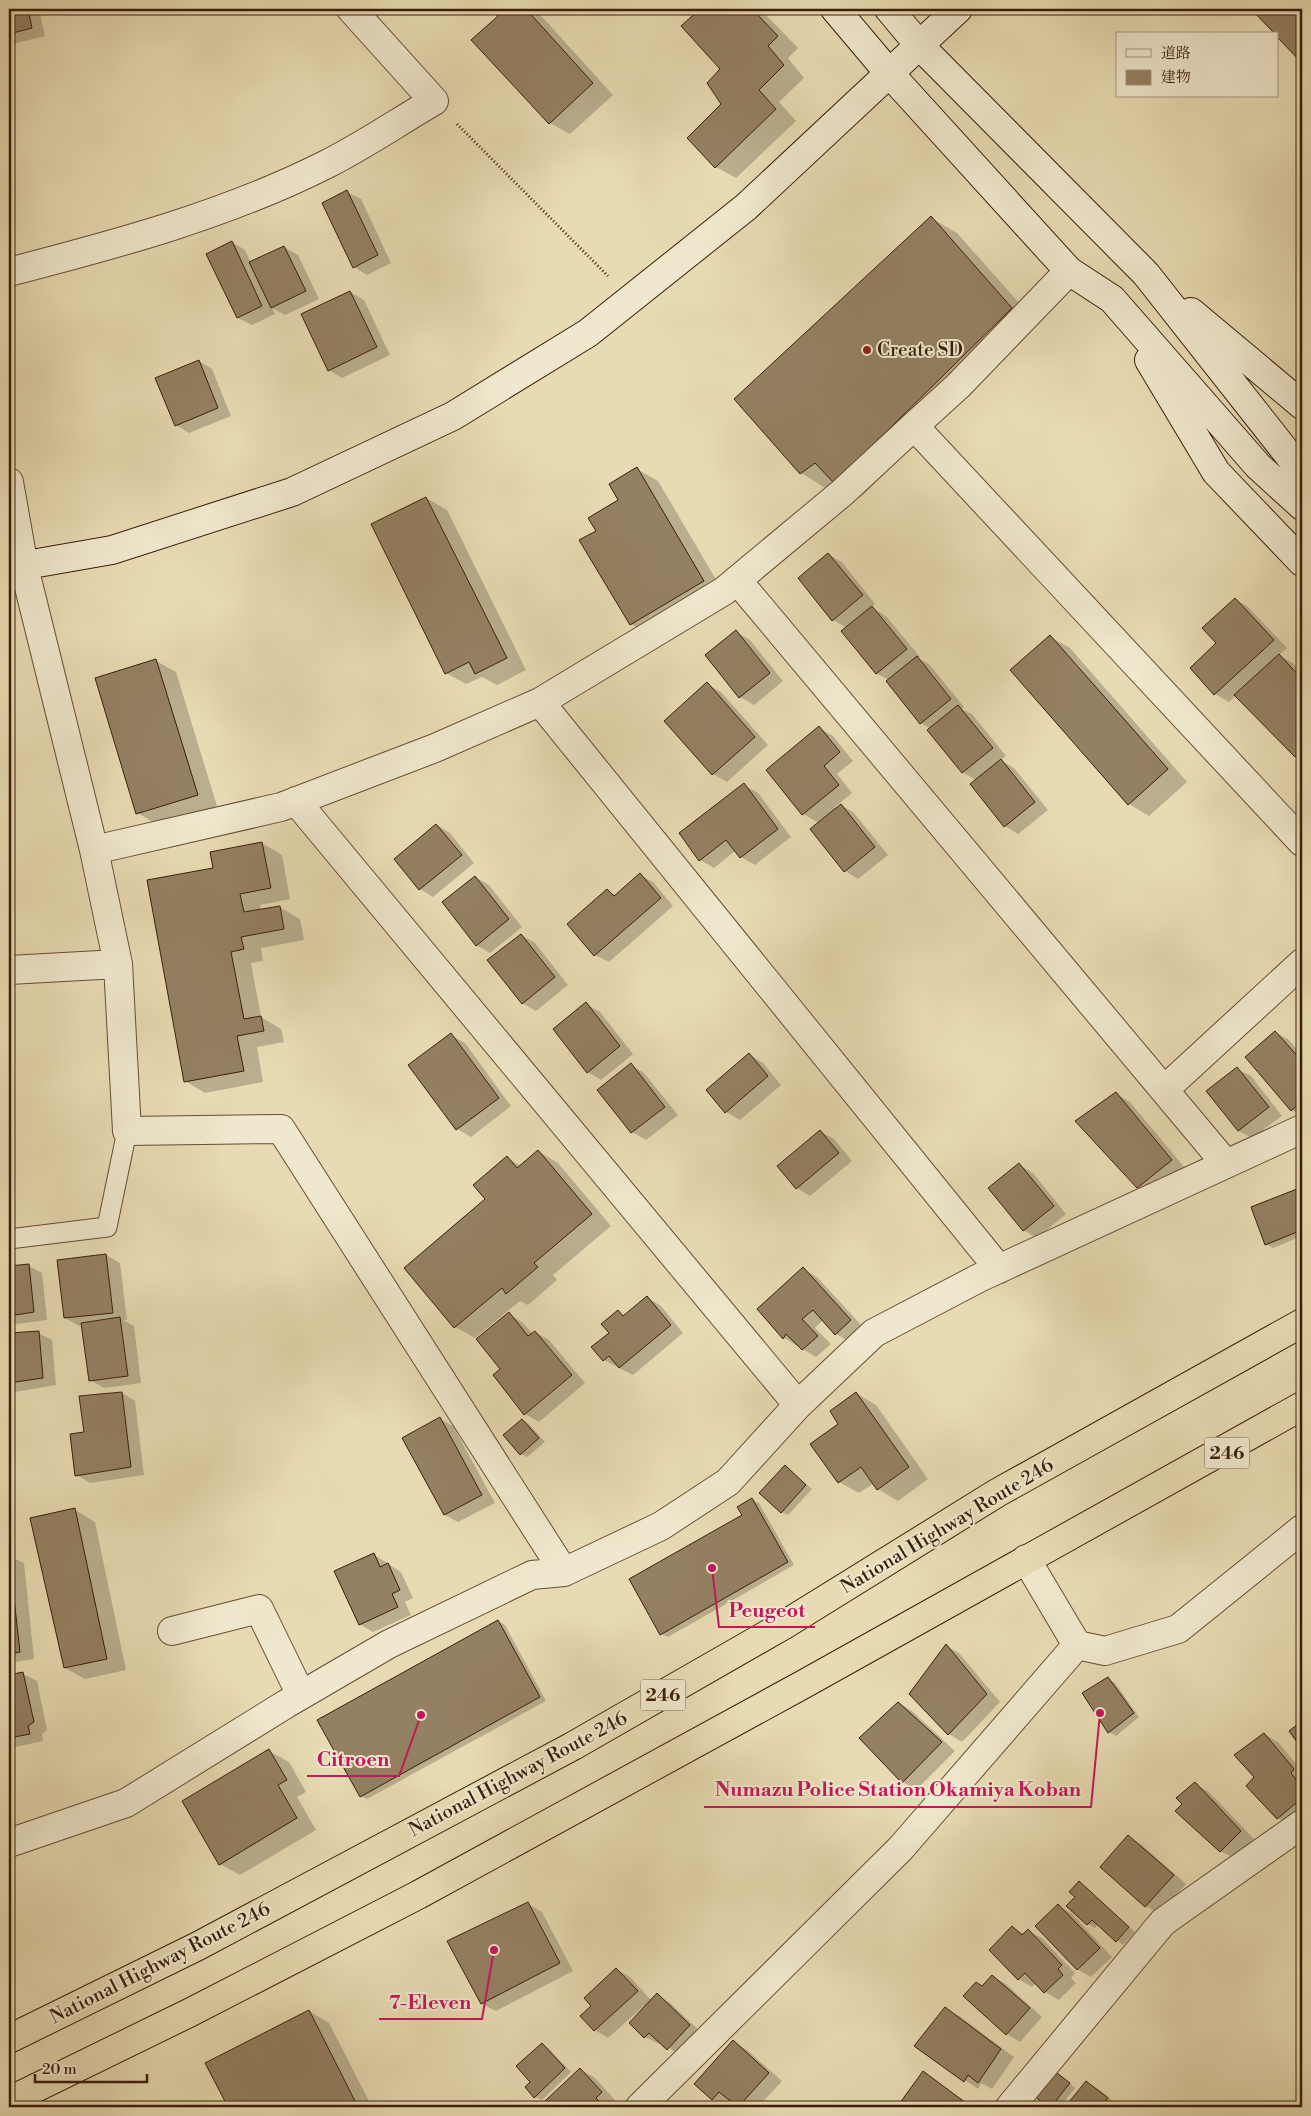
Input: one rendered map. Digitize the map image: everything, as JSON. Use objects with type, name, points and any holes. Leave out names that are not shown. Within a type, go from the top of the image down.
[{"type":"highway","name":"National Highway Route 246","points":[[9,2040],[198,1946],[573,1746],[784,1625],[997,1493],[1302,1323]]},
{"type":"highway","name":"246","points":[[9,2101],[182,2017],[418,1895],[804,1684],[1302,1406]]},
{"type":"highway","name":"246","points":[[1153,1488],[1302,1418]]},
{"type":"street","points":[[9,272],[118,244],[222,210],[327,164],[434,100],[351,9]]},
{"type":"street","points":[[835,9],[889,74],[1069,271],[1112,299],[1258,466],[1302,506]]},
{"type":"street","points":[[889,9],[919,45],[1146,274],[1302,406]]},
{"type":"street","points":[[16,568],[112,550],[292,492],[453,416],[588,333],[746,207],[958,9]]},
{"type":"street","points":[[94,850],[281,807],[435,748],[540,702],[724,591],[843,492],[958,386],[1069,271]]},
{"type":"street","points":[[1146,274],[1302,472]]},
{"type":"street","points":[[1112,299],[1216,472],[1302,562]]},
{"type":"street","points":[[914,426],[1302,842]]},
{"type":"street","points":[[9,482],[16,568],[94,850],[118,964],[127,1131],[281,1129],[564,1572]]},
{"type":"street","points":[[737,580],[1226,1164]]},
{"type":"street","points":[[540,702],[999,1269]]},
{"type":"street","points":[[296,801],[798,1405]]},
{"type":"street","points":[[1165,1089],[1302,963]]},
{"type":"street","points":[[9,970],[118,964]]},
{"type":"street","points":[[9,1843],[126,1803],[301,1695],[390,1644],[532,1575],[564,1572],[661,1526],[728,1482],[798,1405],[874,1333],[999,1269],[1302,1129]]},
{"type":"street","points":[[1026,1559],[1077,1645],[1105,1651],[1178,1629],[1302,1529]]},
{"type":"street","points":[[172,1631],[258,1609],[301,1695]]},
{"type":"street","points":[[640,2107],[902,1848],[1077,1645]]},
{"type":"street","points":[[1010,2107],[1163,1922],[1302,1824]]},
{"type":"lane","points":[[9,1240],[107,1227],[127,1131]]},
{"type":"path","points":[[434,100],[606,274],[629,301]]},
{"type":"building","points":[[9,9],[28,9],[32,28],[9,34]]},
{"type":"building","points":[[488,9],[526,9],[593,83],[549,124],[471,40],[498,16]]},
{"type":"building","points":[[700,9],[752,9],[778,36],[768,46],[784,65],[759,90],[776,109],[715,168],[687,138],[721,104],[707,83],[720,69],[681,26]]},
{"type":"building","points":[[1251,9],[1302,9],[1302,63],[1278,38],[1278,32],[1273,32]]},
{"type":"building","points":[[347,190],[378,255],[353,268],[322,203]]},
{"type":"building","points":[[931,216],[1012,308],[834,483],[815,463],[800,474],[734,399]]},
{"type":"building","points":[[232,241],[262,306],[237,318],[206,254]]},
{"type":"building","points":[[284,246],[306,291],[271,308],[249,262]]},
{"type":"building","points":[[350,291],[377,347],[328,371],[301,314]]},
{"type":"building","points":[[199,360],[218,408],[175,426],[155,378]]},
{"type":"building","points":[[637,467],[704,581],[630,625],[579,540],[596,531],[588,518],[618,500],[609,484]]},
{"type":"building","points":[[426,497],[507,658],[475,674],[469,662],[445,674],[371,524]]},
{"type":"building","points":[[828,553],[863,595],[832,621],[798,578]]},
{"type":"building","points":[[1235,598],[1274,640],[1214,695],[1190,668],[1216,643],[1202,628]]},
{"type":"building","points":[[872,606],[907,649],[876,674],[841,631]]},
{"type":"building","points":[[736,630],[770,673],[739,698],[705,655]]},
{"type":"building","points":[[1050,635],[1168,769],[1128,805],[1010,670]]},
{"type":"building","points":[[1279,654],[1302,679],[1302,749],[1295,757],[1234,695]]},
{"type":"building","points":[[917,656],[951,699],[920,724],[886,681]]},
{"type":"building","points":[[156,659],[198,795],[136,814],[95,678]]},
{"type":"building","points":[[707,682],[755,737],[712,775],[664,721]]},
{"type":"building","points":[[958,705],[993,748],[962,773],[927,730]]},
{"type":"building","points":[[819,726],[840,752],[824,766],[839,785],[802,815],[766,770]]},
{"type":"building","points":[[1001,759],[1035,802],[1004,827],[970,784]]},
{"type":"building","points":[[744,783],[778,829],[740,858],[726,840],[699,861],[679,833]]},
{"type":"building","points":[[841,804],[875,847],[844,872],[810,829]]},
{"type":"building","points":[[436,824],[462,855],[419,890],[394,859]]},
{"type":"building","points":[[262,842],[271,888],[240,894],[244,912],[280,906],[284,929],[241,937],[244,949],[231,952],[244,1019],[261,1016],[264,1031],[237,1036],[244,1071],[184,1082],[147,880],[213,868],[210,852]]},
{"type":"building","points":[[640,873],[661,898],[594,956],[567,924],[607,889],[614,896]]},
{"type":"building","points":[[475,876],[509,919],[476,946],[442,902]]},
{"type":"building","points":[[521,934],[555,977],[522,1004],[487,960]]},
{"type":"building","points":[[586,1002],[620,1046],[587,1073],[553,1029]]},
{"type":"building","points":[[1275,1031],[1302,1061],[1302,1101],[1291,1111],[1245,1057]]},
{"type":"building","points":[[451,1033],[499,1098],[456,1130],[408,1065]]},
{"type":"building","points":[[749,1053],[768,1076],[725,1113],[706,1090]]},
{"type":"building","points":[[631,1063],[665,1107],[631,1133],[597,1090]]},
{"type":"building","points":[[1237,1067],[1269,1107],[1238,1131],[1206,1091]]},
{"type":"building","points":[[1116,1092],[1172,1160],[1137,1188],[1075,1121]]},
{"type":"building","points":[[820,1130],[839,1153],[796,1189],[777,1166]]},
{"type":"building","points":[[538,1150],[592,1214],[534,1263],[538,1267],[506,1294],[502,1288],[454,1328],[404,1268],[485,1199],[473,1185],[507,1156],[517,1168]]},
{"type":"building","points":[[1019,1163],[1054,1206],[1023,1231],[988,1188]]},
{"type":"building","points":[[1302,1187],[1302,1230],[1265,1245],[1251,1207]]},
{"type":"building","points":[[106,1254],[113,1313],[64,1318],[57,1260]]},
{"type":"building","points":[[29,1264],[34,1312],[9,1316],[9,1266]]},
{"type":"building","points":[[803,1267],[851,1320],[835,1335],[813,1310],[802,1319],[818,1336],[802,1350],[786,1334],[783,1339],[757,1309]]},
{"type":"building","points":[[647,1296],[671,1325],[619,1368],[609,1356],[603,1361],[591,1347],[609,1333],[601,1324],[618,1310],[623,1316]]},
{"type":"building","points":[[509,1312],[528,1336],[535,1331],[572,1375],[524,1415],[493,1375],[500,1369],[476,1339]]},
{"type":"building","points":[[120,1317],[128,1376],[89,1381],[81,1323]]},
{"type":"building","points":[[39,1331],[43,1378],[9,1383],[9,1333]]},
{"type":"building","points":[[122,1392],[131,1467],[75,1476],[70,1434],[84,1432],[79,1396]]},
{"type":"building","points":[[856,1392],[909,1467],[877,1490],[861,1467],[838,1483],[810,1444],[838,1424],[830,1411]]},
{"type":"building","points":[[440,1417],[482,1495],[444,1515],[402,1438]]},
{"type":"building","points":[[522,1419],[539,1438],[520,1455],[503,1435]]},
{"type":"building","points":[[785,1465],[806,1485],[781,1513],[759,1493]]},
{"type":"building","points":[[752,1498],[788,1562],[660,1635],[629,1579],[742,1515],[737,1507]]},
{"type":"building","points":[[75,1508],[107,1659],[64,1668],[30,1518]]},
{"type":"building","points":[[374,1553],[380,1567],[388,1563],[400,1590],[392,1594],[398,1607],[359,1625],[334,1571]]},
{"type":"building","points":[[9,1554],[20,1652],[9,1654]]},
{"type":"building","points":[[498,1620],[540,1697],[360,1797],[317,1720]]},
{"type":"building","points":[[946,1644],[987,1694],[948,1735],[909,1694]]},
{"type":"building","points":[[23,1672],[34,1722],[28,1726],[30,1734],[9,1738],[9,1675]]},
{"type":"building","points":[[1108,1677],[1134,1713],[1108,1733],[1082,1693]]},
{"type":"building","points":[[898,1702],[942,1742],[902,1783],[859,1738]]},
{"type":"building","points":[[1302,1721],[1302,1749],[1289,1731]]},
{"type":"building","points":[[1264,1733],[1294,1769],[1291,1773],[1302,1787],[1302,1798],[1277,1819],[1246,1786],[1254,1777],[1234,1755]]},
{"type":"building","points":[[269,1749],[287,1780],[278,1785],[297,1818],[219,1865],[182,1801]]},
{"type":"building","points":[[1195,1782],[1241,1831],[1220,1852],[1175,1811],[1182,1804],[1176,1798]]},
{"type":"building","points":[[1128,1835],[1174,1875],[1145,1907],[1100,1867]]},
{"type":"building","points":[[1079,1881],[1129,1927],[1116,1942],[1092,1920],[1087,1925],[1066,1906],[1075,1897],[1069,1892]]},
{"type":"building","points":[[528,1902],[560,1963],[481,2004],[447,1941]]},
{"type":"building","points":[[1058,1904],[1100,1948],[1077,1970],[1035,1926]]},
{"type":"building","points":[[1012,1926],[1022,1935],[1028,1929],[1062,1965],[1058,1969],[1063,1975],[1044,1993],[1025,1973],[1018,1980],[989,1950]]},
{"type":"building","points":[[616,1968],[638,1991],[594,2031],[580,2016],[591,2006],[584,1998]]},
{"type":"building","points":[[992,1975],[1030,2008],[1006,2035],[963,1996],[976,1982],[982,1986]]},
{"type":"building","points":[[657,1993],[690,2025],[667,2050],[649,2033],[644,2038],[629,2023]]},
{"type":"building","points":[[945,2007],[1001,2049],[978,2083],[968,2075],[964,2082],[914,2046]]},
{"type":"building","points":[[309,2010],[358,2107],[228,2107],[205,2063]]},
{"type":"building","points":[[733,2040],[769,2073],[738,2107],[719,2092],[712,2100],[694,2084]]},
{"type":"building","points":[[542,2043],[565,2068],[534,2098],[525,2087],[530,2082],[516,2066]]},
{"type":"building","points":[[580,2068],[602,2092],[596,2098],[600,2102],[594,2107],[551,2107],[545,2101]]},
{"type":"building","points":[[1053,2070],[1070,2083],[1051,2107],[1048,2107],[1033,2095]]},
{"type":"building","points":[[923,2071],[966,2103],[963,2107],[897,2107]]},
{"type":"building","points":[[1086,2081],[1108,2098],[1100,2107],[1065,2107]]},
{"type":"place","name":"Create SD","points":[[867,350]]},
{"type":"place","name":"Peugeot","points":[[712,1568]]},
{"type":"place","name":"Numazu Police Station Okamiya Koban","points":[[1100,1713]]},
{"type":"place","name":"Citroen","points":[[421,1715]]},
{"type":"place","name":"7-Eleven","points":[[494,1950]]}]
